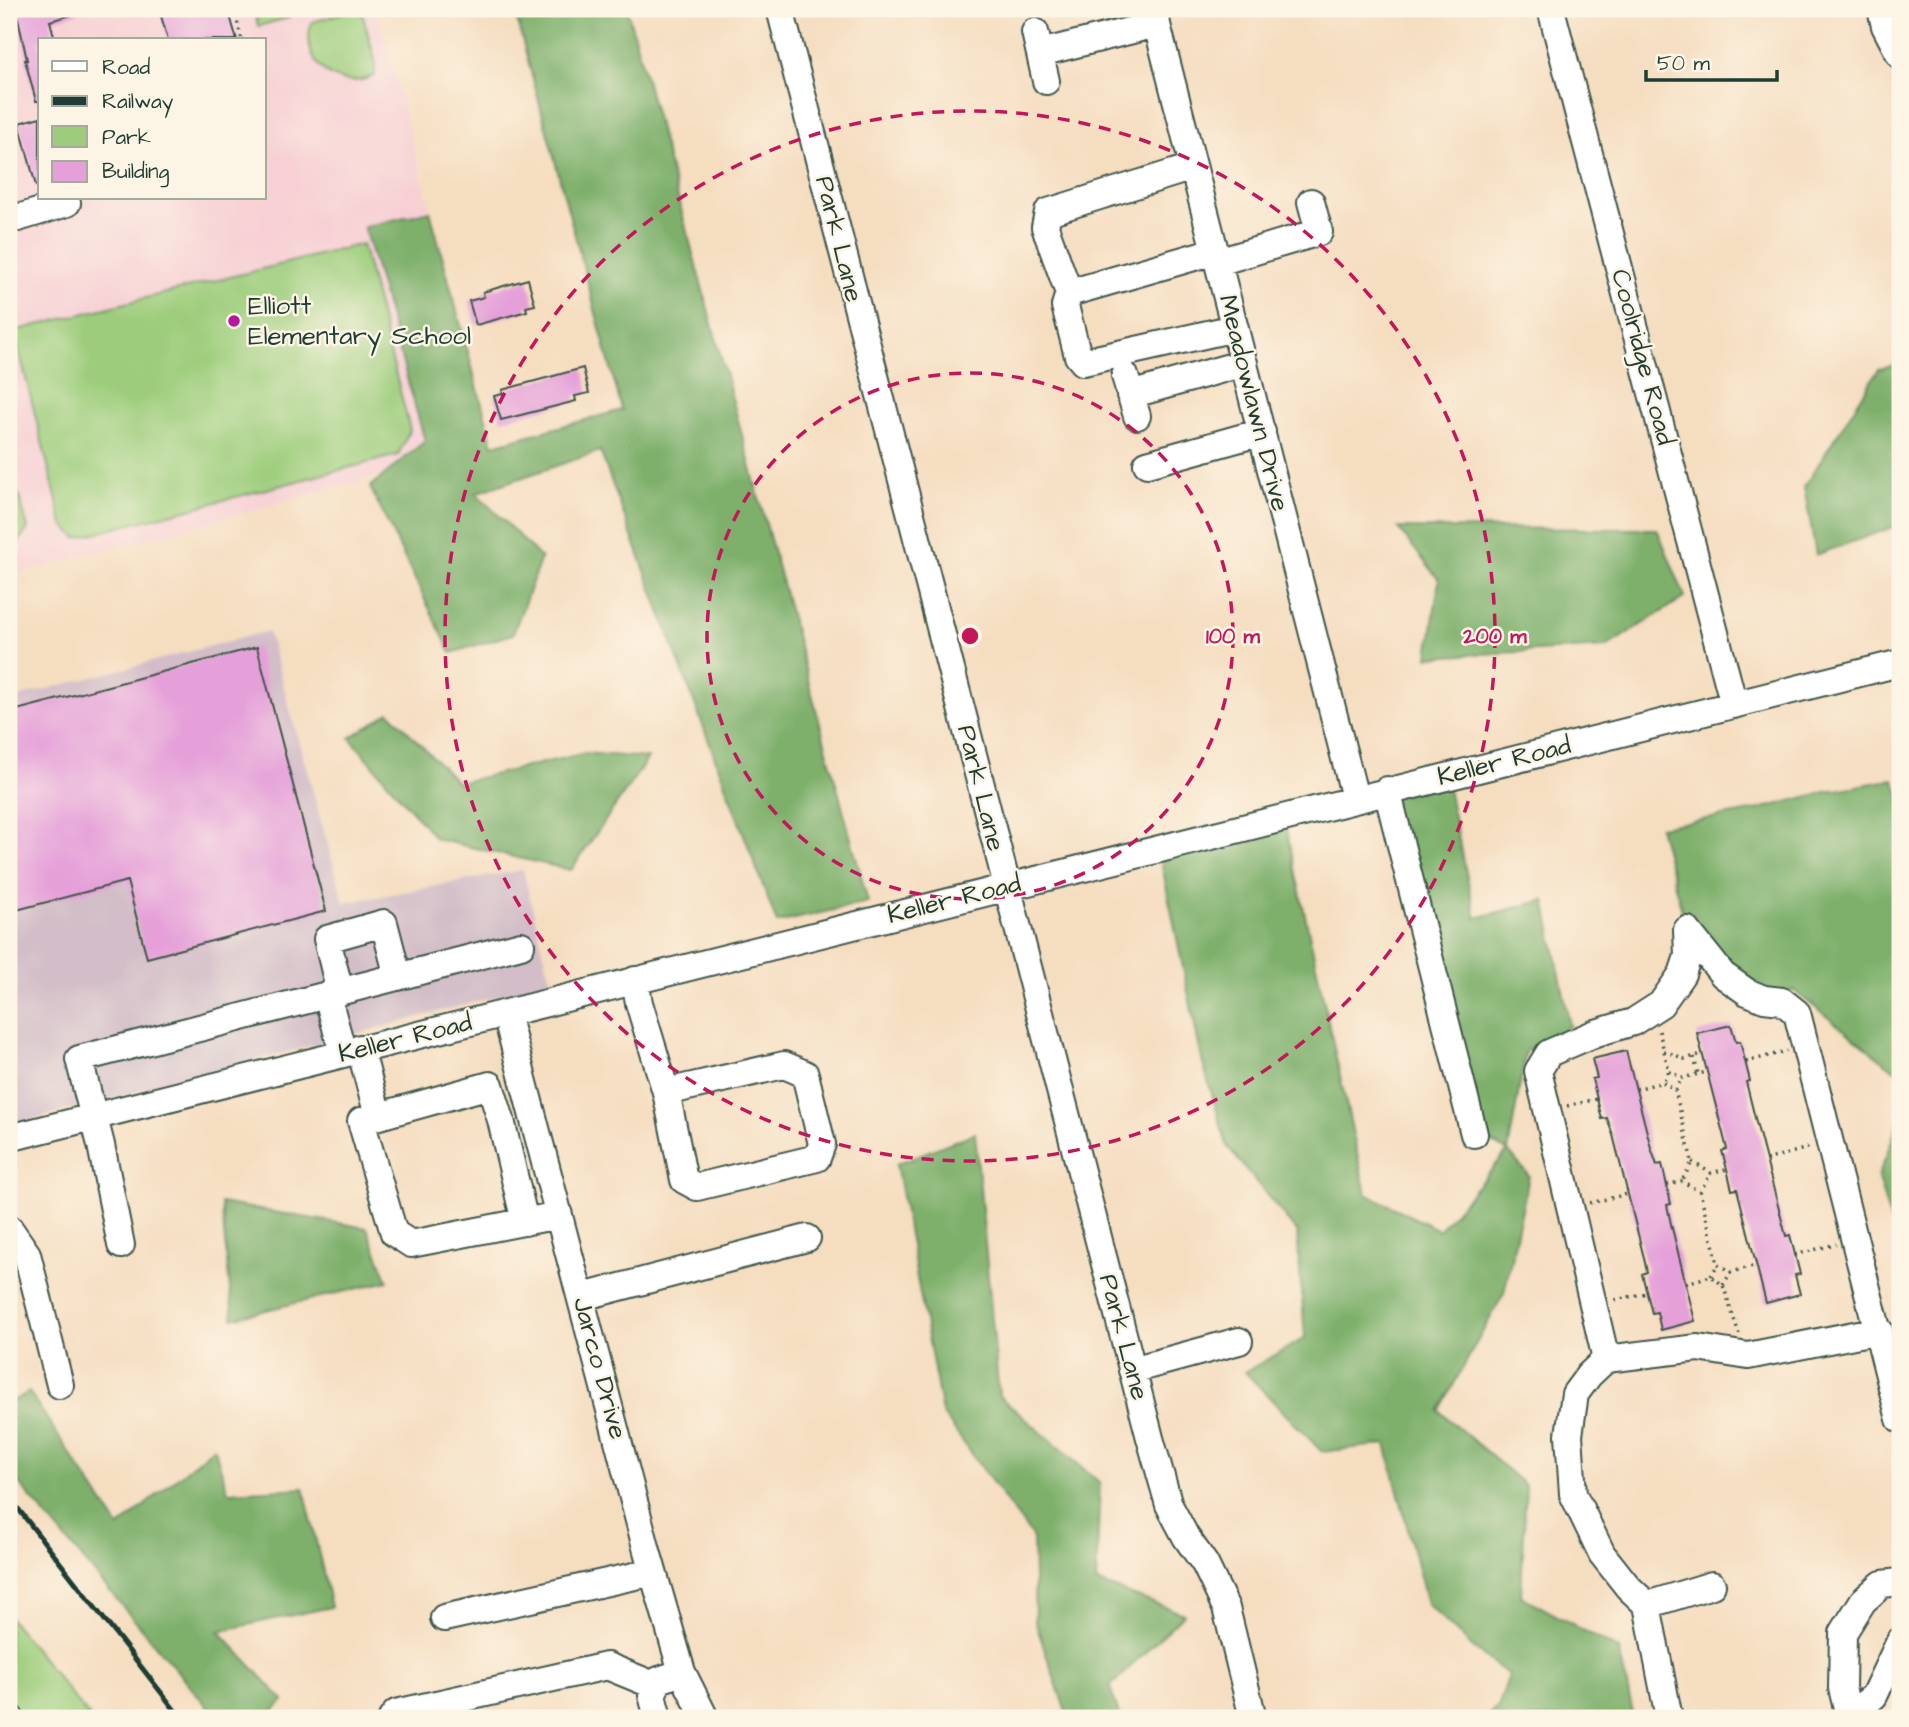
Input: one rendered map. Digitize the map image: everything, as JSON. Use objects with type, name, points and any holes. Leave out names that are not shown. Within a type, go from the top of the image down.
[{"type":"street","name":"Park Lane","points":[[780,9],[1169,1505],[1186,1537],[1205,1564],[1226,1608],[1253,1718]]},
{"type":"street","name":"Coolridge Road","points":[[1551,9],[1734,705]]},
{"type":"street","points":[[1881,9],[1885,26],[1900,55]]},
{"type":"street","points":[[1046,81],[1037,43],[1155,16]]},
{"type":"street","name":"Meadowlawn Drive","points":[[1155,16],[1355,798]]},
{"type":"street","points":[[1194,167],[1048,212],[1045,227],[1069,293],[1065,306],[1077,356],[1083,362],[1235,328]]},
{"type":"street","points":[[1069,293],[1319,232],[1311,202]]},
{"type":"street","points":[[9,213],[18,218],[67,203]]},
{"type":"street","points":[[1131,396],[1244,363]]},
{"type":"street","points":[[1147,464],[1262,432]]},
{"type":"street","name":"Keller Road","points":[[9,1138],[1900,663]]},
{"type":"street","points":[[1387,790],[1474,1134]]},
{"type":"street","points":[[378,1116],[351,1050],[334,993],[327,939],[384,923],[398,976]]},
{"type":"street","points":[[1606,1359],[1538,1071],[1549,1053],[1596,1033],[1633,1022],[1661,1004],[1682,974],[1688,956],[1687,930],[1723,975],[1747,992],[1764,999],[1782,1001],[1797,1013],[1900,1419]]},
{"type":"street","points":[[121,1245],[79,1059],[521,945]]},
{"type":"street","points":[[635,980],[639,1003],[666,1092],[684,1180],[697,1187],[817,1158],[822,1144],[805,1074],[784,1065],[666,1092]]},
{"type":"street","name":"Jarco Drive","points":[[506,1014],[653,1572],[682,1672],[705,1718]]},
{"type":"street","points":[[525,1222],[490,1085],[361,1121],[394,1233],[411,1244],[525,1222],[559,1215]]},
{"type":"street","points":[[9,1228],[27,1254],[60,1385]]},
{"type":"street","points":[[582,1297],[807,1238]]},
{"type":"street","points":[[1669,1718],[1647,1605],[1628,1587],[1602,1554],[1573,1494],[1569,1436],[1575,1394],[1589,1375],[1606,1359],[1698,1348],[1746,1356],[1879,1330]]},
{"type":"street","points":[[1132,1370],[1239,1341]]},
{"type":"street","points":[[444,1618],[653,1572]]},
{"type":"street","points":[[1900,1582],[1882,1584],[1863,1601],[1843,1633],[1842,1688],[1848,1717],[1874,1696],[1900,1641]]},
{"type":"street","points":[[1647,1605],[1712,1585]]},
{"type":"street","points":[[392,1718],[396,1713],[607,1666],[656,1686]]},
{"type":"street","points":[[658,1718],[652,1695],[659,1680],[682,1672]]},
{"type":"path","points":[[234,9],[241,38]]},
{"type":"path","points":[[1636,1089],[1663,1082],[1669,1071],[1653,1009]]},
{"type":"path","points":[[1745,1062],[1806,1047]]},
{"type":"path","points":[[1664,1051],[1685,1059],[1702,1054]]},
{"type":"path","points":[[1694,1057],[1698,1074]]},
{"type":"path","points":[[1669,1071],[1682,1078],[1707,1072]]},
{"type":"path","points":[[1675,1090],[1682,1078]]},
{"type":"path","points":[[1663,1082],[1675,1090],[1692,1162],[1682,1181]]},
{"type":"path","points":[[1548,1111],[1597,1099]]},
{"type":"path","points":[[1766,1160],[1830,1141]]},
{"type":"path","points":[[1692,1162],[1711,1173],[1727,1170]]},
{"type":"path","points":[[1686,1283],[1711,1276],[1718,1264],[1700,1192],[1711,1173]]},
{"type":"path","points":[[1667,1185],[1682,1181],[1700,1192]]},
{"type":"path","points":[[1571,1208],[1628,1194]]},
{"type":"path","points":[[1795,1255],[1855,1238]]},
{"type":"path","points":[[1718,1264],[1731,1272]]},
{"type":"path","points":[[1723,1285],[1731,1272],[1757,1265]]},
{"type":"path","points":[[1711,1276],[1723,1285],[1746,1356]]},
{"type":"path","points":[[1594,1306],[1647,1293]]},
{"type":"shaded area","name":"Elliott Elementary School","points":[[9,9],[377,9],[493,445],[9,576]]},
{"type":"shaded area","points":[[268,631],[344,903],[523,870],[551,982],[9,1126],[9,699]]},
{"type":"green space","points":[[254,9],[289,9],[289,18],[258,26]]},
{"type":"green space","points":[[357,9],[362,12],[375,60],[375,75],[347,81],[324,71],[310,50],[309,36],[312,22]]},
{"type":"green space","points":[[514,9],[627,9],[868,902],[777,923],[600,451],[476,493],[541,558],[513,634],[451,653],[370,487],[425,441],[364,227],[430,211],[493,445],[622,410]]},
{"type":"green space","points":[[362,244],[410,430],[398,455],[77,538],[63,525],[14,331]]},
{"type":"green space","points":[[1900,364],[1900,534],[1896,526],[1816,555],[1804,487],[1879,369]]},
{"type":"green space","points":[[9,462],[28,528],[18,543],[9,545]]},
{"type":"green space","points":[[1398,528],[1657,529],[1685,597],[1606,647],[1428,657],[1439,580]]},
{"type":"green space","points":[[389,712],[458,783],[585,753],[648,758],[571,870],[436,839],[350,738]]},
{"type":"green space","points":[[1445,776],[1476,918],[1545,900],[1570,1026],[1526,1051],[1508,1151],[1474,1134],[1387,790]]},
{"type":"green space","points":[[1894,779],[1900,797],[1900,1074],[1793,990],[1782,1001],[1764,999],[1687,930],[1659,827],[1752,811],[1821,793]]},
{"type":"green space","points":[[1286,828],[1366,1194],[1439,1230],[1508,1151],[1529,1176],[1504,1293],[1439,1411],[1526,1486],[1521,1596],[1619,1650],[1634,1718],[1484,1718],[1498,1707],[1509,1675],[1473,1648],[1427,1604],[1386,1444],[1322,1452],[1245,1372],[1305,1338],[1297,1232],[1227,1146],[1202,1060],[1161,861]]},
{"type":"green space","points":[[1900,1117],[1900,1253],[1878,1178]]},
{"type":"green space","points":[[975,1133],[999,1396],[1100,1483],[1096,1582],[1184,1614],[1110,1687],[1120,1718],[1068,1718],[1035,1621],[1033,1538],[942,1413],[896,1164]]},
{"type":"green space","points":[[221,1203],[367,1228],[388,1281],[233,1318]]},
{"type":"green space","points":[[29,1392],[119,1527],[214,1447],[228,1492],[304,1488],[331,1607],[219,1631],[284,1701],[265,1718],[217,1718],[9,1472],[9,1403]]},
{"type":"green space","points":[[9,1617],[90,1718],[9,1718]]},
{"type":"building","points":[[16,9],[78,9],[79,13],[50,21],[54,38],[38,38],[38,101]]},
{"type":"building","points":[[159,9],[228,9],[236,38],[167,38]]},
{"type":"building","points":[[38,118],[38,186],[36,186],[19,123]]},
{"type":"building","points":[[528,279],[535,305],[526,307],[527,311],[476,325],[469,301],[484,297],[483,292]]},
{"type":"building","points":[[583,368],[589,393],[575,396],[576,401],[501,420],[494,396],[503,394],[502,390]]},
{"type":"building","points":[[257,647],[326,911],[147,958],[127,881],[9,912],[9,712]]},
{"type":"building","points":[[1731,1025],[1736,1042],[1740,1041],[1756,1122],[1786,1236],[1790,1235],[1800,1274],[1795,1275],[1800,1294],[1766,1303],[1737,1189],[1732,1190],[1722,1151],[1727,1149],[1697,1033]]},
{"type":"building","points":[[1626,1051],[1651,1148],[1657,1165],[1662,1164],[1671,1204],[1667,1205],[1695,1321],[1661,1330],[1657,1312],[1652,1313],[1642,1274],[1647,1272],[1613,1135],[1607,1118],[1602,1119],[1592,1079],[1597,1078],[1592,1059]]},
{"type":"railway","points":[[9,1497],[181,1718]]},
{"type":"place","name":"Elliott Elementary School","points":[[234,321]]}]
